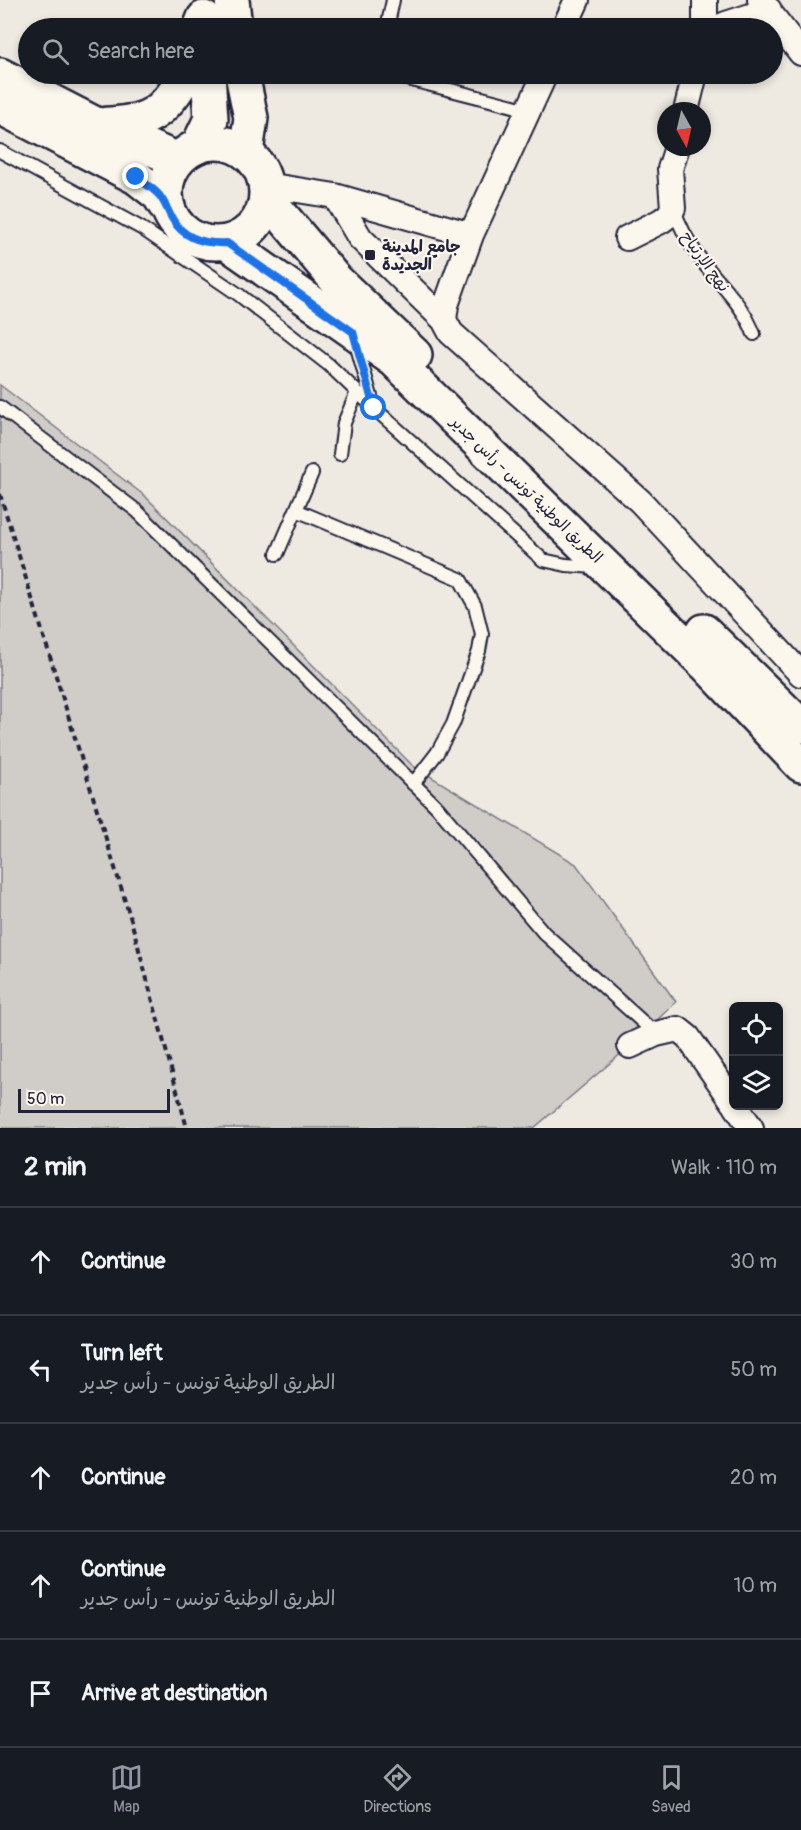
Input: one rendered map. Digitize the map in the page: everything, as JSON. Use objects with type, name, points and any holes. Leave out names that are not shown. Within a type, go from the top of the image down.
[{"type":"main road","points":[[232,0],[234,18]]},
{"type":"main road","points":[[0,75],[97,125],[188,153],[215,142],[231,145],[246,152],[263,172],[266,192],[263,214],[254,227],[242,237],[227,243],[212,244],[197,240],[184,233],[174,222],[159,195],[136,177],[0,107]]},
{"type":"main road","points":[[97,125],[130,122],[150,116],[170,99],[180,84]]},
{"type":"main road","points":[[167,208],[165,191],[169,174],[188,153],[211,119],[209,84]]},
{"type":"main road","points":[[244,84],[251,118],[246,152]]},
{"type":"main road","name":"الطريق الوطنية تونس - رأس جدير","points":[[266,192],[336,280],[801,726]]},
{"type":"main road","name":"الطريق الوطنية تونس - رأس جدير","points":[[227,243],[394,360],[707,666],[801,765]]},
{"type":"street","points":[[569,18],[577,0]]},
{"type":"street","points":[[705,0],[705,18]]},
{"type":"street","points":[[737,18],[764,5],[774,18]]},
{"type":"street","points":[[783,29],[801,52]]},
{"type":"street","points":[[444,320],[446,305],[471,235],[541,84]]},
{"type":"street","points":[[688,102],[693,84]]},
{"type":"street","name":"نهج الإرتياح","points":[[673,208],[670,169],[674,156]]},
{"type":"street","points":[[266,192],[335,196],[471,235]]},
{"type":"street","points":[[335,196],[360,238],[444,320],[451,333],[640,501],[801,674]]},
{"type":"street","points":[[627,238],[661,221],[673,208]]},
{"type":"street","points":[[630,1046],[656,1034],[678,1029],[688,1037],[729,1095]]},
{"type":"street","points":[[739,1110],[751,1128]]},
{"type":"lane","points":[[389,18],[393,0]]},
{"type":"lane","points":[[427,84],[529,110]]},
{"type":"lane","points":[[0,151],[141,228],[228,287],[329,365],[543,560],[566,565],[609,569]]},
{"type":"lane","name":"نهج الإرتياح","points":[[673,208],[694,251],[731,295],[749,321],[754,334]]},
{"type":"lane","points":[[353,332],[374,408]]},
{"type":"lane","points":[[340,454],[344,423],[357,392]]},
{"type":"lane","points":[[0,407],[137,511],[437,807],[544,933],[656,1034]]},
{"type":"lane","points":[[277,554],[312,473]]},
{"type":"lane","points":[[296,510],[460,579],[475,606],[482,634],[479,651],[453,724],[437,753],[413,784]]},
{"type":"path","points":[[0,494],[131,920],[188,1128]]},
{"type":"shaded area","points":[[0,385],[145,496],[413,766],[576,864],[676,1002],[630,1046],[534,1128],[0,1128]]},
{"type":"place","name":"جامع المدينة الجديدة","points":[[370,255]]},
{"type":"route","points":[[136,177],[159,195],[174,222],[184,233],[212,244],[227,243],[353,332],[374,408]]}]
